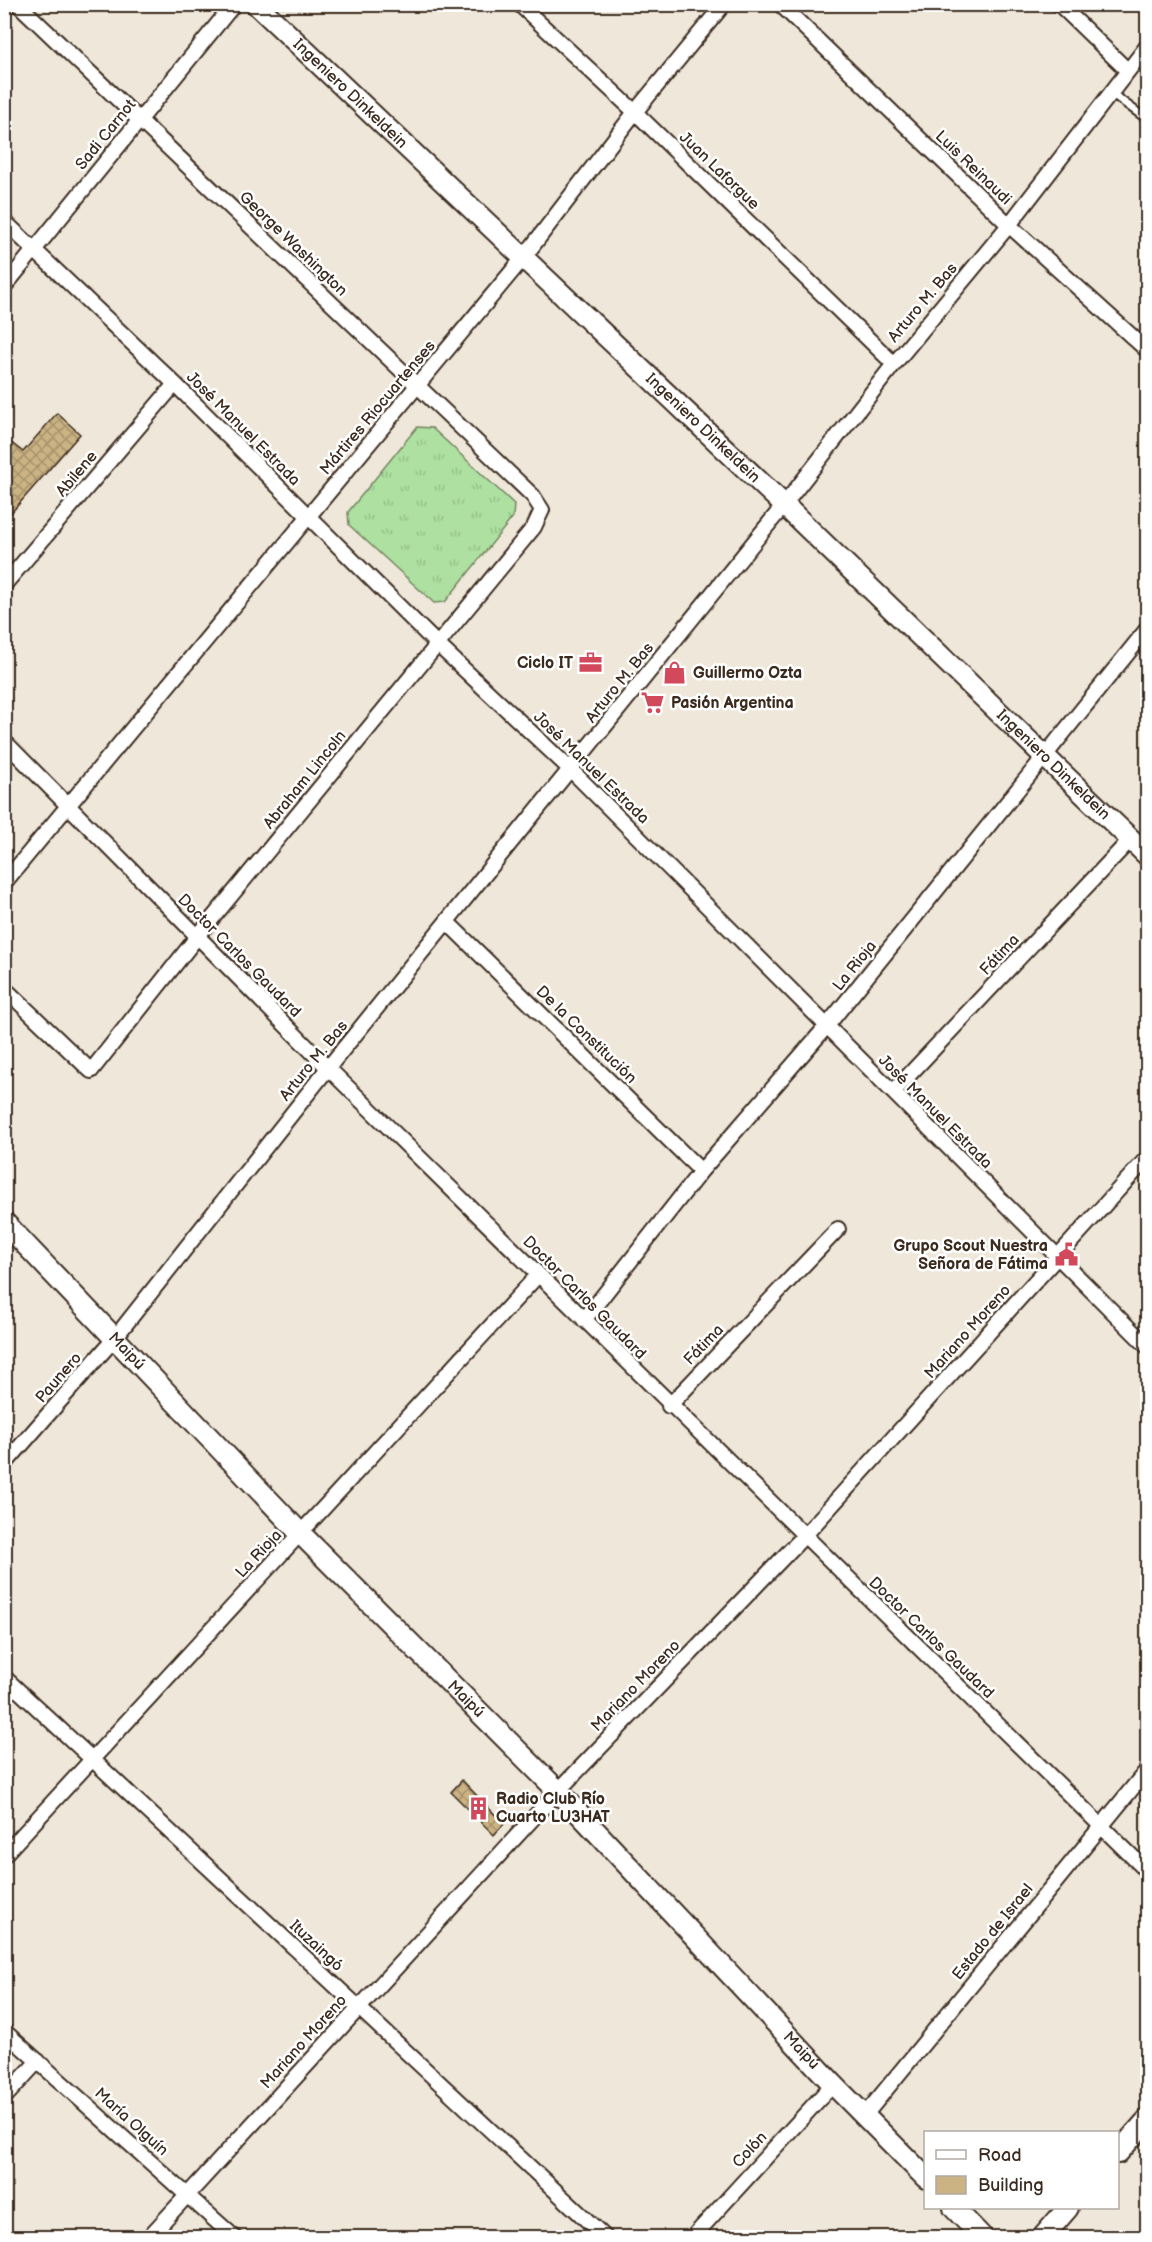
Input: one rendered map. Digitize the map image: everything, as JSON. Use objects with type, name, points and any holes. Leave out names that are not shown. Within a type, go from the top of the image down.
[{"type":"main road","name":"Ingeniero Dinkeldein","points":[[256,4],[784,505],[1148,856]]},
{"type":"main road","name":"Maipú","points":[[4,1222],[300,1533],[558,1791],[833,2084],[924,2176]]},
{"type":"main road","points":[[1119,2152],[1148,2119]]},
{"type":"main road","points":[[955,2209],[983,2238]]},
{"type":"main road","points":[[1042,2238],[1067,2209]]},
{"type":"street","name":"George Washington","points":[[18,4],[534,496],[542,510]]},
{"type":"street","name":"Sadi Carnot","points":[[4,286],[234,4]]},
{"type":"street","name":"Juan Laforgue","points":[[519,4],[635,112],[894,364]]},
{"type":"street","name":"Mártires Riocuartenses","points":[[4,883],[524,257],[635,112],[724,4]]},
{"type":"street","name":"Luis Reinaudi","points":[[780,4],[1009,225],[1148,351]]},
{"type":"street","points":[[1059,4],[1127,70]]},
{"type":"street","name":"Arturo M. Bas","points":[[114,1339],[328,1068],[571,770],[894,364],[1009,225],[1148,45]]},
{"type":"street","name":"José Manuel Estrada","points":[[4,221],[175,384],[438,645],[571,770],[1148,1347]]},
{"type":"street","name":"Abilene","points":[[4,585],[175,384]]},
{"type":"street","name":"Abraham Lincoln","points":[[4,988],[91,1071],[197,937],[534,527],[542,510]]},
{"type":"street","name":"La Rioja","points":[[584,1320],[701,1171],[826,1027],[1148,628]]},
{"type":"street","name":"Doctor Carlos Gaudard","points":[[4,741],[197,937],[669,1406],[1148,1872]]},
{"type":"street","name":"Fátima","points":[[893,1092],[1130,840]]},
{"type":"street","name":"De la Constitución","points":[[447,922],[701,1171]]},
{"type":"street","name":"Mariano Moreno","points":[[148,2238],[558,1791],[804,1536],[1148,1157]]},
{"type":"street","name":"Fátima","points":[[669,1406],[838,1229]]},
{"type":"street","name":"La Rioja","points":[[4,1855],[538,1275]]},
{"type":"street","name":"Paunero","points":[[4,1465],[114,1339]]},
{"type":"street","name":"Ituzaingó","points":[[4,1677],[606,2238]]},
{"type":"street","name":"Estado de Israel","points":[[865,2115],[1148,1769]]},
{"type":"street","name":"María Olguín","points":[[4,2031],[235,2238]]},
{"type":"street","points":[[4,2098],[38,2061]]},
{"type":"street","name":"Colón","points":[[692,2238],[833,2084]]},
{"type":"lane","points":[[1110,93],[1148,120]]},
{"type":"green space","points":[[417,427],[432,428],[514,504],[513,517],[445,602],[434,603],[349,525],[348,512]]},
{"type":"building","points":[[57,413],[80,434],[4,521],[4,437],[23,452]]},
{"type":"building","name":"Radio Club Río Cuarto LU3HAT","points":[[462,1780],[504,1824],[494,1835],[451,1792]]},
{"type":"place","name":"Ciclo IT","points":[[591,663]]},
{"type":"place","name":"Guillermo Ozta","points":[[675,673]]},
{"type":"place","name":"Pasión Argentina","points":[[653,703]]},
{"type":"place","name":"Grupo Scout Nuestra Señora de Fátima","points":[[1066,1255]]},
{"type":"place","name":"Radio Club Río Cuarto LU3HAT","points":[[478,1808]]}]
